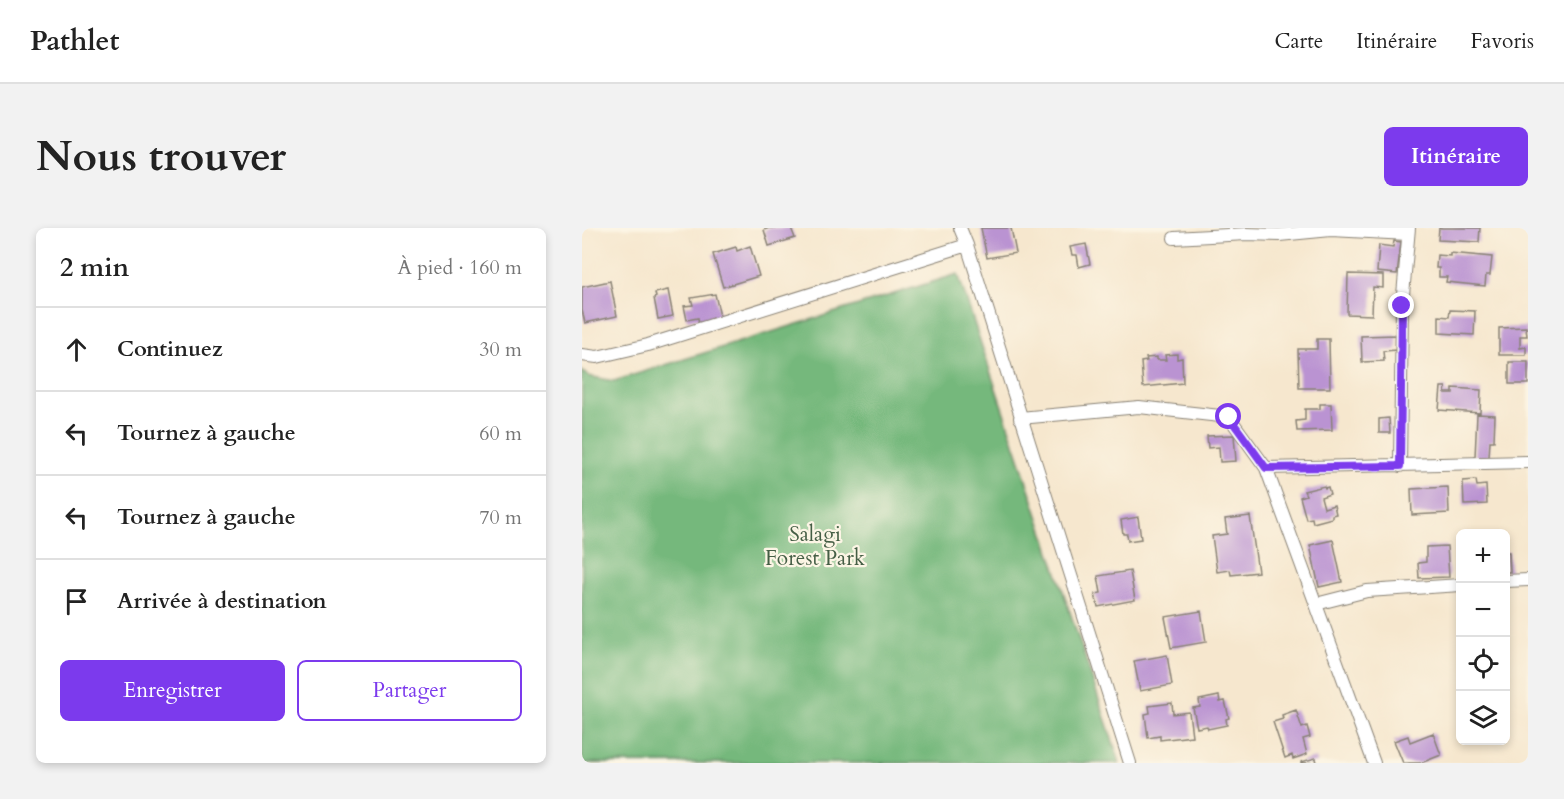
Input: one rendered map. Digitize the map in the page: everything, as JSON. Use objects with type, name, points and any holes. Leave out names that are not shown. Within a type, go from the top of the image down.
[{"type":"street","points":[[960,228],[1130,763]]},
{"type":"street","points":[[1174,238],[1246,234],[1279,235],[1331,230],[1409,231],[1402,306],[1400,466]]},
{"type":"street","points":[[582,355],[597,357],[648,345],[967,245]]},
{"type":"street","points":[[1020,418],[1139,407],[1229,417],[1266,468],[1374,763]]},
{"type":"street","points":[[1266,468],[1528,462]]},
{"type":"street","points":[[1510,581],[1528,580]]},
{"type":"street","points":[[1316,604],[1367,591],[1456,585]]},
{"type":"green space","name":"Salagi Forest Park","points":[[958,274],[1120,763],[582,763],[582,371],[588,376],[614,381]]},
{"type":"building","points":[[791,228],[795,238],[769,246],[764,230]]},
{"type":"building","points":[[981,228],[1011,228],[1016,253],[987,258]]},
{"type":"building","points":[[1439,228],[1480,228],[1479,242],[1438,240]]},
{"type":"building","points":[[1394,241],[1401,242],[1397,274],[1377,272],[1379,245],[1393,247]]},
{"type":"building","points":[[1086,244],[1090,264],[1079,267],[1077,255],[1072,255],[1070,247]]},
{"type":"building","points":[[750,246],[759,276],[723,287],[713,254],[736,247],[737,251]]},
{"type":"building","points":[[1450,253],[1492,257],[1490,275],[1486,275],[1485,286],[1446,282],[1447,277],[1439,277],[1439,268],[1436,268],[1437,255],[1450,256]]},
{"type":"building","points":[[1348,274],[1383,275],[1383,288],[1373,287],[1372,315],[1347,314]]},
{"type":"building","points":[[610,281],[617,316],[585,323],[582,310],[582,287]]},
{"type":"building","points":[[668,290],[673,316],[658,319],[655,293]]},
{"type":"building","points":[[715,294],[721,321],[699,325],[698,318],[687,320],[684,306],[693,305],[691,298]]},
{"type":"building","points":[[1450,310],[1475,311],[1474,335],[1439,333],[1439,316],[1449,317]]},
{"type":"building","points":[[1526,327],[1527,336],[1520,336],[1520,348],[1526,347],[1526,355],[1499,355],[1499,328]]},
{"type":"building","points":[[1397,335],[1397,350],[1383,351],[1384,361],[1362,362],[1361,336]]},
{"type":"building","points":[[1317,339],[1329,339],[1330,388],[1299,388],[1298,349],[1317,349]]},
{"type":"building","points":[[1177,354],[1177,359],[1182,358],[1183,383],[1143,387],[1141,362],[1147,361],[1146,358],[1157,357],[1157,360],[1166,360],[1165,355]]},
{"type":"building","points":[[1509,362],[1528,362],[1528,384],[1509,384]]},
{"type":"building","points":[[1441,387],[1446,387],[1445,393],[1453,393],[1453,388],[1481,390],[1480,413],[1439,410]]},
{"type":"building","points":[[1320,404],[1331,404],[1332,430],[1297,431],[1296,421],[1305,420],[1305,409],[1320,409]]},
{"type":"building","points":[[1477,414],[1495,415],[1494,441],[1490,441],[1489,457],[1475,457]]},
{"type":"building","points":[[1389,418],[1390,433],[1379,433],[1379,419]]},
{"type":"building","points":[[1234,435],[1236,461],[1220,462],[1219,447],[1208,448],[1207,436]]},
{"type":"building","points":[[1476,480],[1477,486],[1486,485],[1487,504],[1464,505],[1463,481]]},
{"type":"building","points":[[1328,487],[1330,494],[1321,497],[1324,508],[1334,505],[1336,514],[1332,515],[1332,518],[1313,523],[1312,518],[1306,519],[1300,497],[1306,495],[1304,491]]},
{"type":"building","points":[[1448,487],[1449,513],[1412,515],[1411,489]]},
{"type":"building","points":[[1250,516],[1258,572],[1231,575],[1230,570],[1217,572],[1212,536],[1227,534],[1225,519]]},
{"type":"building","points":[[1138,517],[1141,539],[1128,541],[1127,534],[1123,534],[1121,520]]},
{"type":"building","points":[[1333,540],[1342,582],[1319,587],[1310,545]]},
{"type":"building","points":[[1447,546],[1449,577],[1419,578],[1418,563],[1426,562],[1426,547]]},
{"type":"building","points":[[1130,571],[1135,600],[1098,607],[1095,594],[1101,593],[1098,576]]},
{"type":"building","points":[[1201,611],[1206,642],[1171,648],[1165,617]]},
{"type":"building","points":[[1167,655],[1172,685],[1140,691],[1134,661]]},
{"type":"building","points":[[1219,696],[1220,702],[1225,701],[1229,718],[1226,719],[1227,725],[1208,729],[1207,726],[1197,728],[1193,708],[1200,707],[1199,700]]},
{"type":"building","points":[[1172,703],[1173,714],[1189,712],[1192,736],[1160,740],[1160,736],[1148,738],[1145,714],[1150,713],[1149,706]]},
{"type":"building","points":[[1296,710],[1302,728],[1307,726],[1310,737],[1303,739],[1307,754],[1293,759],[1292,755],[1285,758],[1273,722],[1283,719],[1282,715]]},
{"type":"building","points":[[1433,733],[1441,755],[1421,763],[1403,763],[1394,741],[1408,736],[1410,742]]},
{"type":"building","points":[[1316,758],[1317,763],[1301,763],[1301,762]]},
{"type":"route","points":[[1229,417],[1266,468],[1400,466],[1402,306]]}]
